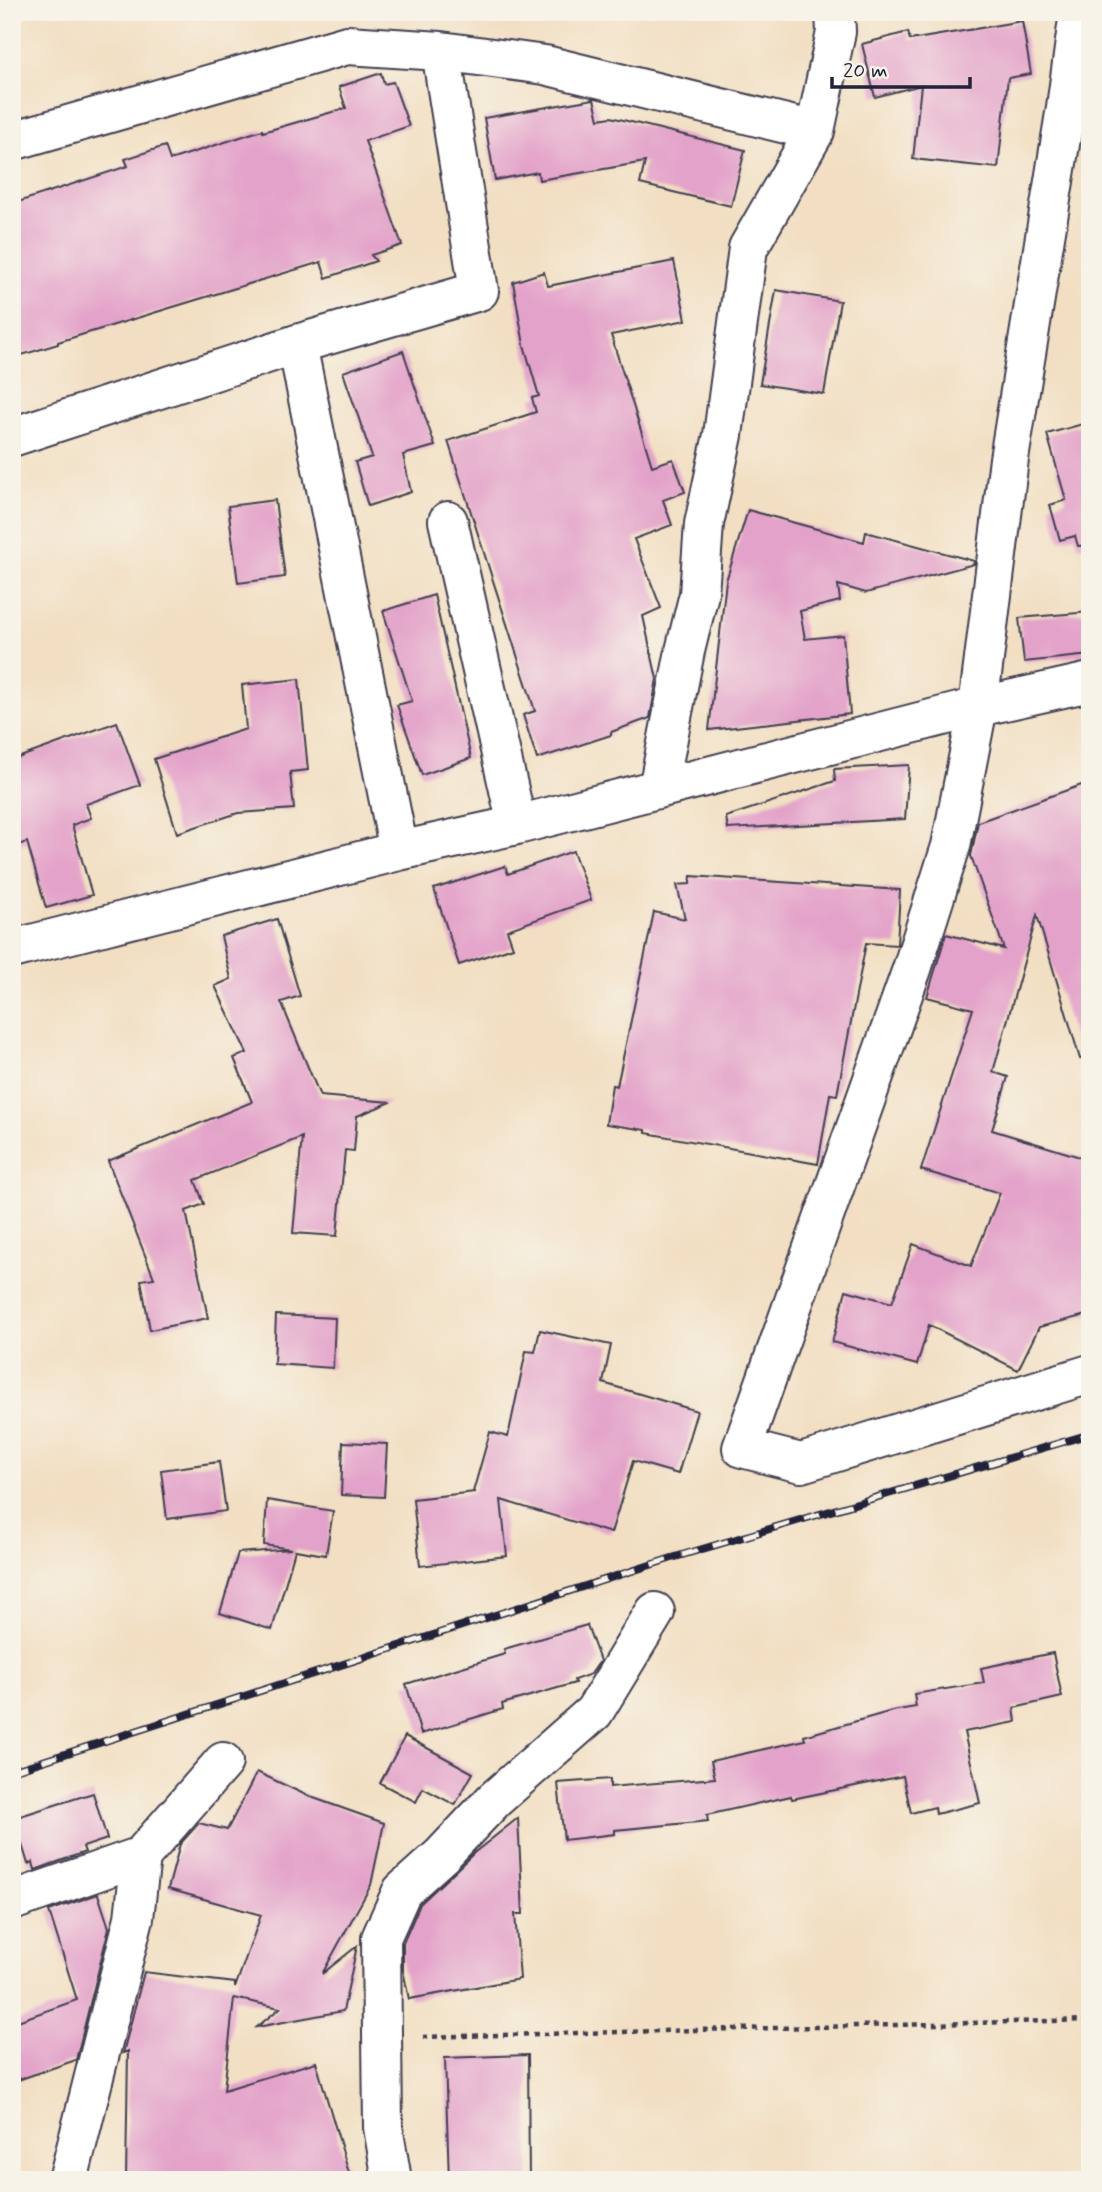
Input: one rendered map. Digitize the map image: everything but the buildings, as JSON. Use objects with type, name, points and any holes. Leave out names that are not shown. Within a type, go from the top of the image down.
[{"type":"street","points":[[658,789],[699,594],[704,524],[723,435],[748,248],[816,131],[836,32],[835,12]]},
{"type":"street","points":[[1079,12],[1009,459],[978,707],[951,846],[912,969],[742,1448],[801,1463],[1090,1374]]},
{"type":"street","points":[[12,141],[347,44],[441,51],[545,65],[816,131]]},
{"type":"street","points":[[12,437],[297,344],[478,291],[441,51]]},
{"type":"street","points":[[297,344],[399,851]]},
{"type":"street","points":[[448,521],[517,825]]},
{"type":"street","points":[[12,949],[399,851],[517,825],[978,707],[1090,682]]},
{"type":"street","points":[[392,2180],[383,2127],[382,1938],[402,1891],[442,1855],[494,1800],[594,1712],[655,1612]]},
{"type":"street","points":[[12,1901],[141,1856],[223,1762]]},
{"type":"street","points":[[68,2180],[134,1919],[141,1856]]},
{"type":"path","points":[[384,2038],[1090,2020]]},
{"type":"railway","points":[[12,1771],[672,1558],[1090,1434]]}]
